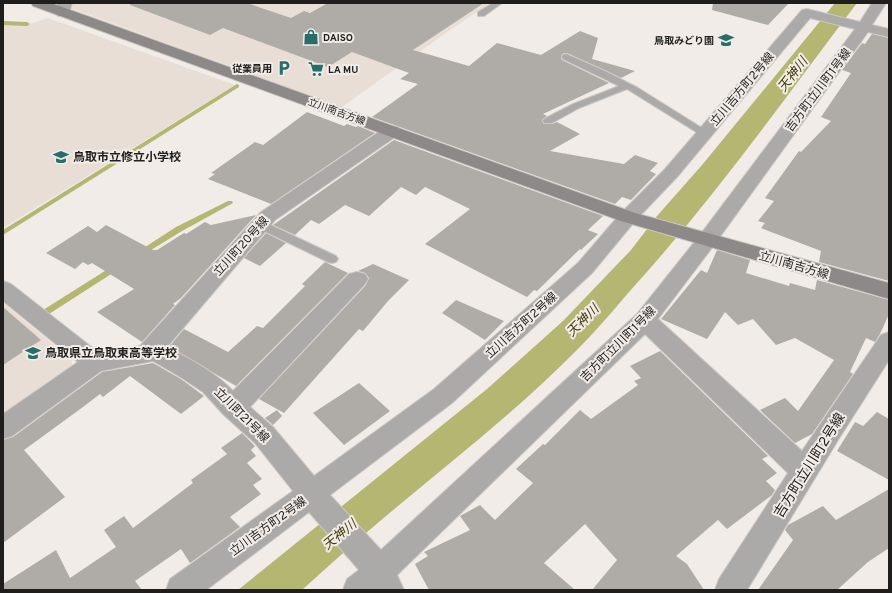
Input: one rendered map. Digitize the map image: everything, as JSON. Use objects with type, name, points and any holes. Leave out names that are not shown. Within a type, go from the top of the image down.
[{"type":"street","name":"立川南吉方線","points":[[38,3],[64,8],[392,131],[632,218],[889,292]]},
{"type":"street","name":"吉方町立川町1号線","points":[[374,578],[645,320],[860,26],[879,3]]},
{"type":"street","points":[[812,10],[860,26],[889,33]]},
{"type":"street","name":"立川吉方町2号線","points":[[181,590],[316,498],[443,396],[585,268],[632,218],[812,10]]},
{"type":"street","name":"立川町20号線","points":[[148,354],[268,216],[392,131]]},
{"type":"street","points":[[233,408],[357,279]]},
{"type":"street","points":[[3,290],[95,363]]},
{"type":"street","points":[[645,320],[805,471]]},
{"type":"street","name":"吉方町立川町2号線","points":[[730,590],[889,342]]},
{"type":"street","name":"立川町21号線","points":[[148,354],[156,352],[191,371],[212,385],[233,408],[264,435],[316,498],[374,578]]},
{"type":"street","points":[[3,428],[95,363],[118,361],[148,354]]},
{"type":"lane","points":[[481,14],[498,3]]},
{"type":"lane","points":[[566,57],[627,86],[705,133]]},
{"type":"lane","points":[[548,121],[576,106],[627,86]]},
{"type":"lane","points":[[260,224],[332,259]]},
{"type":"shaded area","name":"LA MU","points":[[57,3],[491,3],[450,30],[342,107]]},
{"type":"shaded area","name":"鳥取市立修立小学校","points":[[48,18],[235,85],[3,228],[3,24],[28,25]]},
{"type":"shaded area","name":"鳥取県立鳥取東高等学校","points":[[3,303],[72,360],[72,369],[3,416]]},
{"type":"water","name":"天神川","points":[[835,3],[857,3],[754,140],[674,240],[596,331],[553,374],[501,421],[366,533],[302,590],[238,590],[487,389],[563,321],[631,250],[657,216],[702,165]]},
{"type":"building","points":[[130,3],[247,3],[291,18],[304,11],[310,13],[328,3],[484,3],[413,50],[469,66],[497,43],[541,55],[580,31],[598,38],[592,59],[635,71],[621,78],[567,53],[562,54],[562,60],[609,83],[543,114],[547,116],[542,120],[544,124],[552,124],[557,122],[580,134],[550,151],[624,164],[635,155],[658,163],[650,171],[656,174],[631,200],[622,197],[615,204],[372,117],[418,84],[400,79],[409,73],[352,52],[328,67],[223,28],[210,35],[130,5]]},
{"type":"building","points":[[713,3],[789,3],[768,25],[712,10]]},
{"type":"building","points":[[872,34],[889,38],[889,281],[819,262],[821,251],[761,228],[765,223],[758,221],[774,201],[765,198],[799,151],[801,152],[831,121],[821,117],[851,73],[842,70],[862,43],[865,44]]},
{"type":"building","points":[[307,112],[344,126],[347,124],[356,127],[358,126],[375,133],[271,204],[208,179],[215,174],[211,173],[255,142],[263,145]]},
{"type":"building","points":[[394,140],[603,216],[588,230],[598,234],[581,250],[580,249],[537,291],[534,290],[527,297],[425,244],[470,209],[425,187],[416,195],[401,187],[369,216],[345,205],[319,224],[311,220],[295,235],[273,225]]},
{"type":"building","points":[[256,215],[181,298],[173,304],[175,305],[142,342],[97,312],[134,289],[92,263],[88,265],[83,262],[75,269],[46,253],[88,226],[97,232],[106,225],[153,250],[157,250],[205,222],[211,225]]},
{"type":"building","points":[[266,233],[286,243],[260,266],[244,258]]},
{"type":"building","points":[[717,250],[750,260],[746,273],[789,286],[790,283],[815,290],[817,280],[889,300],[889,314],[875,342],[866,338],[850,372],[853,374],[812,434],[795,443],[760,410],[785,398],[798,411],[834,360],[795,338],[776,345],[753,319],[738,325],[725,312],[707,339],[661,319],[701,270],[707,273]]},
{"type":"building","points":[[325,262],[348,273],[236,386],[169,347],[184,329],[228,352],[257,326],[263,328],[305,286],[302,284]]},
{"type":"building","points":[[373,264],[409,280],[388,301],[363,331],[359,329],[284,413],[259,399],[366,285],[369,278],[365,273],[358,271]]},
{"type":"building","points":[[456,300],[504,321],[485,340],[442,313]]},
{"type":"building","points":[[3,307],[41,340],[3,365]]},
{"type":"building","points":[[660,351],[768,456],[762,459],[777,473],[766,481],[775,490],[772,495],[727,529],[718,520],[676,556],[687,564],[704,590],[592,590],[617,560],[585,524],[544,563],[575,590],[429,590],[415,564],[428,556],[424,552],[470,530],[460,516],[480,505],[495,520],[533,483],[516,469],[543,444],[545,445],[580,410],[591,419],[638,385],[634,381],[641,378],[630,366]]},
{"type":"building","points":[[153,363],[181,379],[204,396],[181,414],[130,376],[103,397],[100,394],[24,450],[65,497],[3,543],[3,440],[13,437],[102,372]]},
{"type":"building","points":[[359,383],[390,411],[344,445],[313,413]]},
{"type":"building","points":[[277,410],[282,416],[273,425],[265,418]]},
{"type":"building","points":[[877,412],[889,419],[889,480],[837,451],[855,422],[863,426]]},
{"type":"building","points":[[242,433],[255,446],[251,450],[256,456],[247,463],[262,479],[253,485],[261,494],[230,517],[240,527],[190,563],[181,549],[135,581],[142,590],[3,590],[3,584],[56,550],[70,578],[116,547],[104,530],[124,516],[133,528],[193,483],[191,480],[227,454],[221,448]]},
{"type":"building","points":[[889,489],[889,548],[868,562],[837,590],[758,590],[793,540],[785,530],[788,525],[823,506],[836,520]]},
{"type":"waterway","points":[[3,23],[27,24]]},
{"type":"waterway","points":[[3,233],[237,86]]},
{"type":"waterway","points":[[140,253],[179,229],[230,203]]},
{"type":"waterway","points":[[46,312],[116,267]]},
{"type":"place","name":"DAISO","points":[[311,37]]},
{"type":"place","name":"鳥取みどり園","points":[[726,40]]},
{"type":"place","name":"従業員用","points":[[284,68]]},
{"type":"place","name":"LA MU","points":[[316,69]]},
{"type":"place","name":"鳥取市立修立小学校","points":[[61,157]]},
{"type":"place","name":"鳥取県立鳥取東高等学校","points":[[33,353]]}]
